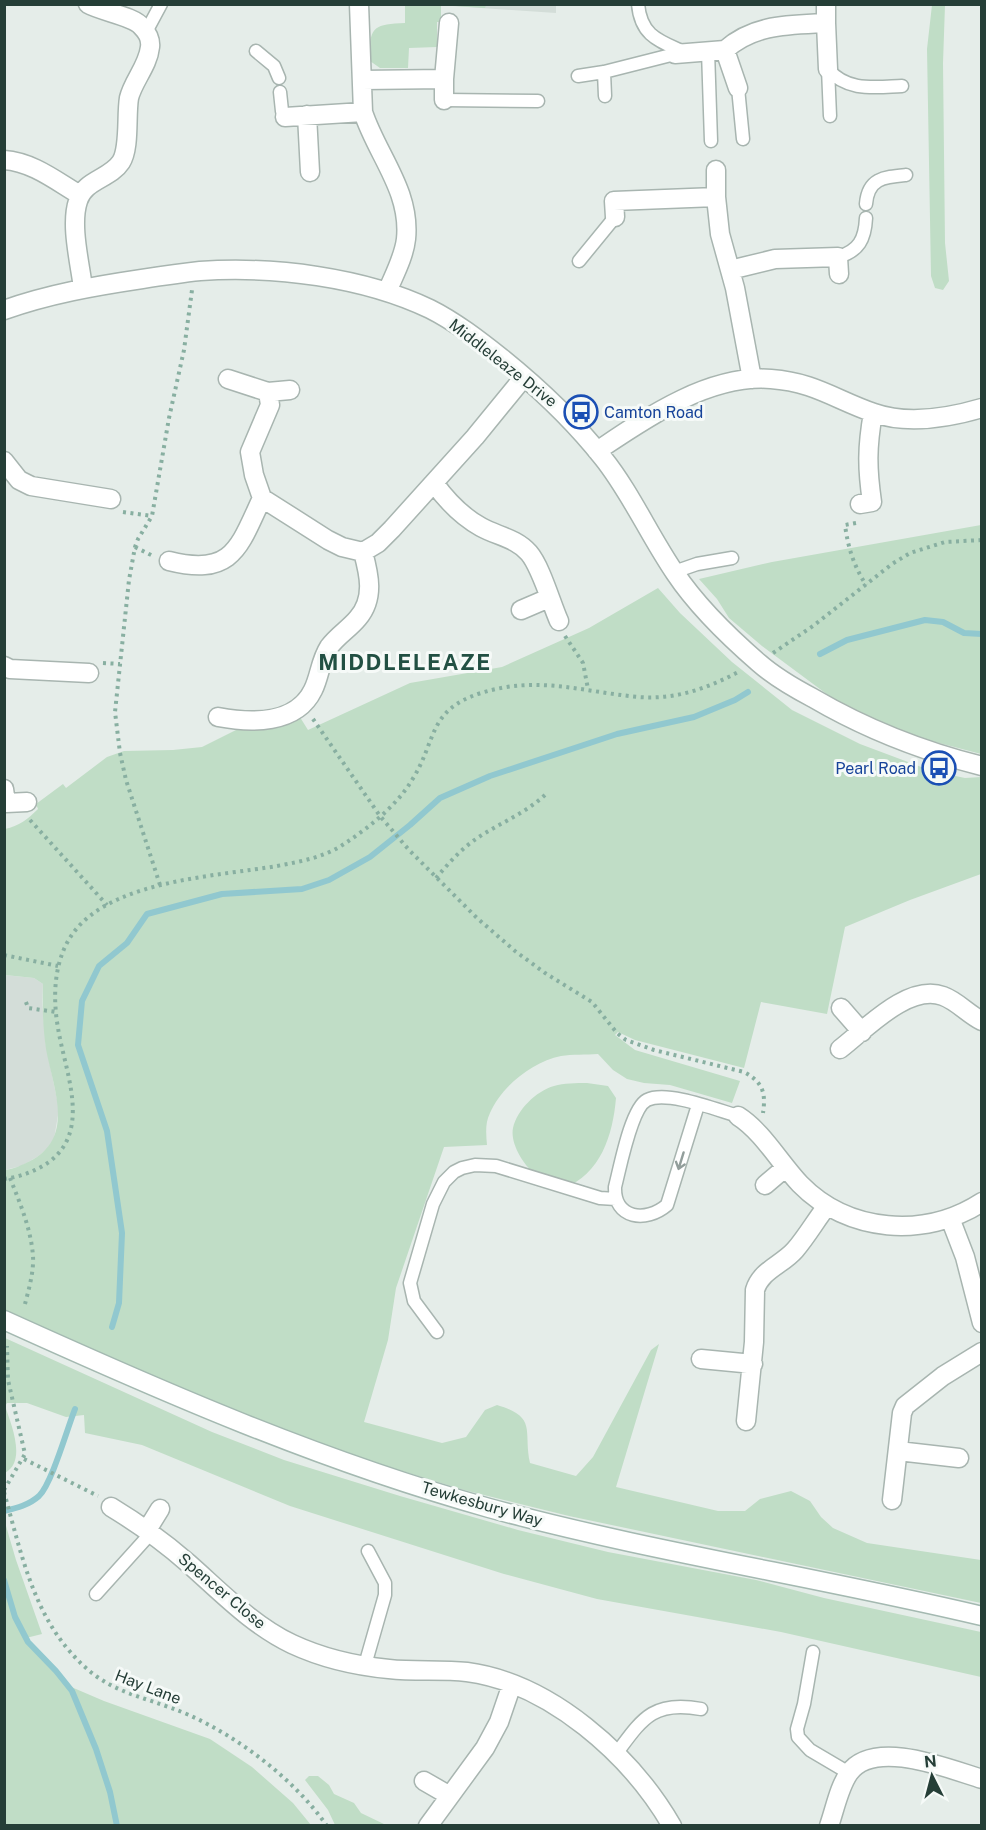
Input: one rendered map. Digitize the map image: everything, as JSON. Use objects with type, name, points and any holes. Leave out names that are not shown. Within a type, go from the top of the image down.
[{"type":"street","points":[[83,288],[76,232],[77,204],[84,189],[112,171],[121,162],[125,151],[130,95],[150,49],[150,41],[146,32],[137,21],[100,11],[88,4]]},
{"type":"street","points":[[359,4],[363,112],[399,189],[405,212],[406,240],[387,292]]},
{"type":"street","points":[[681,53],[717,50],[761,29],[826,14],[828,69]]},
{"type":"street","points":[[444,100],[449,23]]},
{"type":"street","points":[[717,50],[738,88]]},
{"type":"street","points":[[362,80],[444,79]]},
{"type":"street","points":[[285,117],[363,112]]},
{"type":"street","points":[[307,115],[310,172]]},
{"type":"street","points":[[4,160],[22,162],[34,167],[80,195]]},
{"type":"street","points":[[716,170],[720,234],[742,322],[752,379]]},
{"type":"street","points":[[615,217],[614,201],[716,197]]},
{"type":"street","points":[[730,270],[775,259],[838,266]]},
{"type":"street","name":"Middleleaze Drive","points":[[4,310],[36,299],[83,288],[194,272],[229,270],[292,273],[387,292],[409,300],[447,318],[493,351],[563,412],[597,451],[629,497],[674,572],[710,615],[758,662],[794,687],[864,725],[917,747],[981,766]]},
{"type":"street","points":[[268,392],[270,405],[250,452],[254,475],[262,498],[328,540],[342,547],[363,552],[378,543],[434,483],[524,377]]},
{"type":"street","points":[[597,451],[678,401],[703,391],[752,379],[768,378],[803,384],[873,413],[902,419],[922,419],[981,408]]},
{"type":"street","points":[[228,379],[268,392],[290,390]]},
{"type":"street","points":[[860,504],[872,502],[867,451],[873,413]]},
{"type":"street","points":[[4,461],[24,484],[111,499]]},
{"type":"street","points":[[434,483],[449,503],[470,520],[517,542],[530,554],[559,621]]},
{"type":"street","points":[[169,561],[183,565],[222,561],[240,546],[262,498]]},
{"type":"street","points":[[218,717],[241,721],[267,720],[282,716],[304,703],[313,690],[324,656],[339,635],[359,617],[365,606],[370,585],[363,552]]},
{"type":"street","points":[[521,610],[549,598]]},
{"type":"street","points":[[6,673],[89,673]]},
{"type":"street","points":[[840,1049],[896,1005],[923,993],[944,996],[981,1021]]},
{"type":"street","points":[[842,1008],[862,1032]]},
{"type":"street","points":[[738,1116],[746,1121],[802,1186],[835,1211],[879,1225],[904,1227],[950,1218],[968,1211],[981,1202]]},
{"type":"street","points":[[765,1185],[785,1168]]},
{"type":"street","points":[[747,1421],[753,1364],[754,1299],[757,1282],[761,1276],[785,1260],[795,1250],[827,1206]]},
{"type":"street","points":[[950,1218],[965,1257],[981,1323]]},
{"type":"street","name":"Tewkesbury Way","points":[[4,1320],[250,1428],[447,1496],[531,1519],[654,1548],[981,1616]]},
{"type":"street","points":[[891,1500],[905,1406],[943,1376],[981,1352]]},
{"type":"street","points":[[701,1359],[753,1364]]},
{"type":"street","points":[[897,1451],[959,1458]]},
{"type":"street","name":"Spencer Close","points":[[111,1507],[149,1532],[263,1627],[292,1644],[325,1656],[390,1669],[468,1672],[512,1684],[551,1702],[616,1754],[645,1786],[672,1826]]},
{"type":"street","points":[[149,1532],[160,1509]]},
{"type":"street","points":[[429,1825],[493,1735],[512,1684]]},
{"type":"street","points":[[829,1826],[849,1773],[864,1760],[891,1756],[926,1763],[981,1779]]},
{"type":"street","points":[[424,1781],[450,1796]]},
{"type":"lane","points":[[146,32],[162,4]]},
{"type":"lane","points":[[638,4],[641,22],[650,35],[681,53]]},
{"type":"lane","points":[[711,141],[717,50]]},
{"type":"lane","points":[[256,51],[274,66],[279,78]]},
{"type":"lane","points":[[578,76],[681,53]]},
{"type":"lane","points":[[828,69],[855,86],[902,86]]},
{"type":"lane","points":[[828,69],[830,116]]},
{"type":"lane","points":[[604,72],[605,96]]},
{"type":"lane","points":[[738,88],[743,139]]},
{"type":"lane","points":[[280,92],[285,117]]},
{"type":"lane","points":[[444,100],[538,101]]},
{"type":"lane","points":[[866,204],[868,189],[874,183],[883,178],[906,175]]},
{"type":"lane","points":[[579,261],[615,217]]},
{"type":"lane","points":[[838,266],[859,246],[865,230],[866,218]]},
{"type":"lane","points":[[674,572],[698,564],[732,558]]},
{"type":"lane","points":[[698,1105],[667,1205],[653,1215],[643,1217],[624,1210],[616,1199],[615,1187],[635,1115],[646,1100],[664,1097],[698,1105],[738,1116]]},
{"type":"lane","points":[[437,1332],[414,1301],[410,1283],[436,1198],[444,1182],[454,1172],[462,1168],[487,1165],[600,1198],[616,1199]]},
{"type":"lane","points":[[96,1594],[149,1532]]},
{"type":"lane","points":[[365,1665],[385,1595],[385,1583],[369,1551]]},
{"type":"lane","points":[[813,1652],[797,1729],[798,1737],[810,1750],[849,1773]]},
{"type":"lane","points":[[616,1754],[639,1725],[658,1710],[669,1706],[701,1709]]},
{"type":"path","points":[[160,885],[126,780],[115,712],[129,580],[135,547],[152,516],[169,418],[184,350],[194,272]]},
{"type":"path","points":[[860,504],[862,522],[845,525],[852,559],[866,585]]},
{"type":"path","points":[[22,1312],[30,1288],[33,1256],[24,1215],[7,1179],[43,1166],[58,1155],[71,1130],[73,1109],[56,1012],[58,966],[67,941],[89,916],[107,904],[160,885],[307,861],[331,853],[380,816],[401,796],[412,780],[440,719],[456,705],[478,694],[525,684],[588,689],[641,697],[689,693],[711,686],[758,662],[813,626],[892,564],[919,550],[945,542],[981,540]]},
{"type":"path","points":[[559,621],[565,637],[583,663],[588,689]]},
{"type":"path","points":[[304,703],[380,816],[436,878],[446,884],[477,918],[515,951],[592,1002],[617,1033],[626,1040],[636,1045],[752,1076],[763,1088],[765,1097],[760,1137]]},
{"type":"path","points":[[436,878],[470,843],[532,806],[547,793]]},
{"type":"path","points":[[12,800],[107,904]]},
{"type":"path","points":[[473,924],[477,918]]},
{"type":"path","points":[[4,955],[58,966]]},
{"type":"path","points":[[26,1002],[28,1008],[56,1012]]},
{"type":"path","points":[[4,1491],[25,1454],[8,1380],[7,1346]]},
{"type":"path","points":[[24,1459],[113,1503],[111,1507]]},
{"type":"path","name":"Hay Lane","points":[[4,1491],[32,1583],[45,1615],[55,1632],[79,1662],[112,1687],[186,1714],[234,1740],[294,1786],[317,1811],[327,1826]]},
{"type":"shaded area","points":[[438,5],[556,5],[556,13]]},
{"type":"shaded area","points":[[4,975],[34,978],[43,984],[42,1002],[46,1046],[59,1109],[54,1139],[47,1149],[21,1166],[5,1170]]},
{"type":"green space","points":[[405,5],[441,5],[441,22],[437,22],[437,47],[409,48],[408,68],[380,68],[370,61],[372,35],[379,27],[405,23]]},
{"type":"green space","points":[[441,5],[486,5],[485,8]]},
{"type":"green space","points":[[932,5],[945,5],[943,63],[945,243],[949,281],[943,290],[935,288],[931,276],[927,49]]},
{"type":"green space","points":[[981,525],[981,754],[924,739],[887,725],[832,698],[762,646],[729,618],[717,599],[699,579],[772,562]]},
{"type":"green space","points":[[658,588],[680,613],[732,662],[792,710],[860,744],[932,771],[965,778],[981,777],[981,874],[845,927],[827,1014],[761,1002],[744,1068],[635,1040],[618,1032],[615,1035],[635,1050],[740,1081],[732,1103],[670,1085],[627,1079],[613,1070],[598,1054],[565,1055],[550,1059],[519,1077],[495,1103],[488,1117],[487,1145],[444,1147],[396,1288],[388,1340],[364,1422],[442,1443],[466,1437],[485,1410],[497,1405],[510,1410],[524,1420],[530,1463],[576,1476],[593,1457],[651,1350],[659,1344],[616,1487],[718,1511],[745,1511],[760,1499],[791,1491],[810,1501],[821,1517],[833,1528],[867,1543],[981,1560],[981,1603],[569,1516],[464,1490],[324,1447],[111,1360],[5,1310],[5,1170],[15,1168],[44,1151],[53,1139],[58,1111],[45,1041],[43,984],[34,978],[5,975],[5,829],[27,819],[38,809],[36,804],[63,784],[66,788],[107,757],[124,751],[202,747],[254,721],[298,714],[308,730],[410,683],[502,667],[589,628]]},
{"type":"green space","points":[[587,1083],[608,1086],[616,1098],[612,1125],[603,1152],[596,1163],[587,1174],[563,1188],[541,1178],[526,1164],[515,1146],[513,1128],[523,1108],[541,1092],[558,1085]]},
{"type":"green space","points":[[5,1338],[212,1432],[284,1460],[400,1496],[518,1530],[608,1552],[756,1580],[824,1598],[981,1632],[981,1677],[781,1632],[597,1599],[504,1574],[290,1506],[142,1445],[85,1433],[84,1415],[66,1417],[27,1403],[7,1403],[5,1406]]},
{"type":"green space","points":[[5,1406],[16,1451],[12,1467],[5,1473]]},
{"type":"green space","points":[[4,1519],[42,1634],[26,1638],[32,1648],[69,1686],[210,1739],[252,1767],[293,1803],[311,1825],[5,1825]]},
{"type":"green space","points":[[309,1776],[318,1776],[329,1785],[334,1794],[354,1803],[361,1813],[386,1825],[335,1825],[328,1810],[305,1780]]},
{"type":"waterway","points":[[820,654],[847,640],[925,620],[943,622],[964,633],[982,634]]},
{"type":"waterway","points":[[112,1327],[119,1303],[122,1233],[107,1131],[78,1045],[82,1001],[99,966],[127,943],[147,914],[222,894],[302,889],[329,880],[370,857],[440,798],[490,776],[617,734],[694,717],[748,692]]},
{"type":"waterway","points":[[4,1511],[31,1502],[44,1489],[75,1409]]},
{"type":"waterway","points":[[4,1580],[15,1617],[28,1642],[72,1691],[96,1749],[110,1792],[117,1826]]},
{"type":"place","name":"Camton Road","points":[[581,412]]},
{"type":"place","name":"Pearl Road","points":[[939,768]]},
{"type":"district","name":"MIDDLELEAZE","points":[[405,662]]}]
